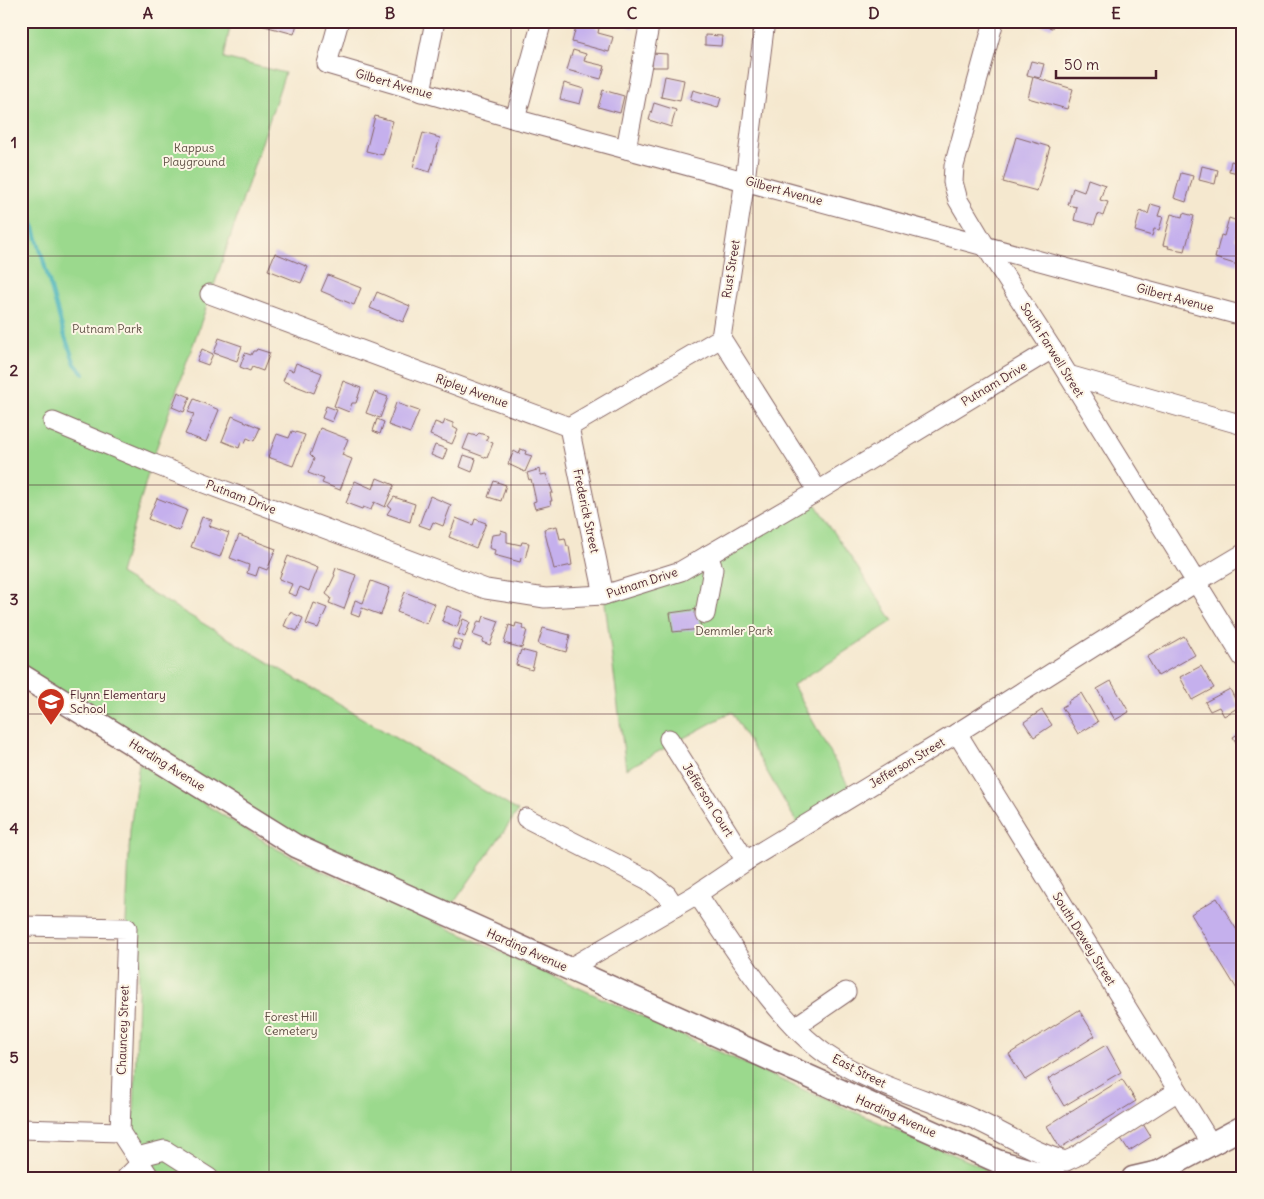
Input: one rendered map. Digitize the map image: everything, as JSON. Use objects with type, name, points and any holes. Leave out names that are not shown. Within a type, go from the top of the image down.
[{"type":"main road","name":"Harding Avenue","points":[[21,675],[296,846],[997,1161],[1062,1172]]},
{"type":"main road","points":[[1133,1178],[1159,1172],[1243,1127]]},
{"type":"street","name":"Gilbert Avenue","points":[[339,21],[327,64],[515,119],[1243,316]]},
{"type":"street","points":[[421,92],[435,21]]},
{"type":"street","points":[[515,119],[542,21]]},
{"type":"street","points":[[626,149],[650,21]]},
{"type":"street","name":"Rust Street","points":[[721,338],[745,180],[765,21]]},
{"type":"street","name":"South Farwell Street","points":[[994,21],[954,166],[954,182],[958,200],[1243,658]]},
{"type":"street","name":"Ripley Avenue","points":[[210,294],[569,427]]},
{"type":"street","points":[[569,427],[721,338],[818,491]]},
{"type":"street","name":"Putnam Drive","points":[[52,422],[151,463],[486,589],[545,598],[604,595],[681,571],[818,491],[1052,349]]},
{"type":"street","points":[[1068,375],[1243,425]]},
{"type":"street","name":"Frederick Street","points":[[569,427],[604,595]]},
{"type":"street","name":"Jefferson Street","points":[[568,969],[676,907],[746,861],[957,733],[1243,554]]},
{"type":"street","points":[[704,614],[713,569],[708,555]]},
{"type":"street","name":"South Dewey Street","points":[[957,733],[1211,1144]]},
{"type":"street","name":"Jefferson Court","points":[[669,739],[746,861]]},
{"type":"street","points":[[526,818],[648,880],[667,895],[676,907]]},
{"type":"street","name":"East Street","points":[[697,894],[770,999],[812,1044],[829,1056],[896,1090],[962,1114],[1046,1154],[1062,1172]]},
{"type":"street","name":"Chauncey Street","points":[[21,926],[127,928],[120,1132]]},
{"type":"street","points":[[795,1027],[846,992]]},
{"type":"street","points":[[1062,1172],[1075,1158],[1178,1091]]},
{"type":"street","points":[[21,1129],[120,1132],[143,1166]]},
{"type":"street","points":[[126,1178],[164,1150],[210,1178]]},
{"type":"green space","name":"Putnam Park","points":[[21,21],[204,21],[230,26],[224,58],[285,73],[217,277],[151,463],[120,574],[518,811],[446,914],[296,846],[21,675]]},
{"type":"green space","name":"Demmler Park","points":[[810,496],[893,621],[793,685],[854,796],[800,828],[732,712],[626,769],[604,595],[681,571]]},
{"type":"green space","name":"Forest Hill Cemetery","points":[[139,763],[277,849],[303,862],[790,1084],[1008,1178],[163,1178],[130,1132],[134,1114],[139,965],[134,934],[126,923],[130,830]]},
{"type":"building","points":[[262,21],[298,21],[294,34],[261,25]]},
{"type":"building","points":[[614,21],[635,21],[633,28],[614,23]]},
{"type":"building","points":[[1034,21],[1054,21],[1052,28],[1033,23]]},
{"type":"building","points":[[577,23],[599,28],[598,33],[613,37],[609,52],[572,42]]},
{"type":"building","points":[[705,35],[722,36],[721,46],[705,45]]},
{"type":"building","points":[[573,50],[586,54],[584,61],[605,66],[601,79],[567,70]]},
{"type":"building","points":[[652,53],[667,54],[667,67],[652,67]]},
{"type":"building","points":[[1031,61],[1044,64],[1040,78],[1027,75]]},
{"type":"building","points":[[665,76],[684,80],[680,101],[661,97]]},
{"type":"building","points":[[1033,77],[1073,89],[1067,109],[1028,98]]},
{"type":"building","points":[[564,83],[584,89],[580,104],[560,99]]},
{"type":"building","points":[[603,90],[624,96],[620,113],[598,107]]},
{"type":"building","points":[[693,90],[721,98],[718,108],[690,100]]},
{"type":"building","points":[[654,103],[676,110],[671,127],[649,120]]},
{"type":"building","points":[[375,116],[393,121],[383,155],[366,151]]},
{"type":"building","points":[[423,133],[440,138],[430,172],[413,167]]},
{"type":"building","points":[[1016,137],[1050,147],[1037,191],[1003,182]]},
{"type":"building","points":[[1231,161],[1243,164],[1243,174],[1229,171]]},
{"type":"building","points":[[1202,166],[1218,170],[1215,184],[1199,180]]},
{"type":"building","points":[[1181,173],[1193,176],[1186,202],[1174,198]]},
{"type":"building","points":[[1088,179],[1105,185],[1100,200],[1108,202],[1103,216],[1098,214],[1094,225],[1074,220],[1077,207],[1068,205],[1073,188],[1084,192]]},
{"type":"building","points":[[1151,204],[1161,207],[1158,216],[1163,217],[1159,230],[1154,229],[1152,236],[1135,231],[1140,211],[1148,214]]},
{"type":"building","points":[[1183,213],[1194,216],[1185,251],[1168,248],[1169,246],[1163,245],[1171,214],[1182,217]]},
{"type":"building","points":[[1229,218],[1240,222],[1235,239],[1243,242],[1238,265],[1215,258],[1221,235],[1224,236]]},
{"type":"building","points":[[275,253],[308,267],[301,283],[268,270]]},
{"type":"building","points":[[328,275],[361,288],[354,305],[321,291]]},
{"type":"building","points":[[377,292],[410,306],[403,322],[370,308]]},
{"type":"building","points":[[219,338],[242,346],[237,361],[214,353]]},
{"type":"building","points":[[202,349],[213,354],[208,365],[197,361]]},
{"type":"building","points":[[257,349],[270,353],[263,371],[252,367],[250,371],[240,367],[245,353],[251,355]]},
{"type":"building","points":[[296,363],[322,373],[314,393],[283,381],[288,369],[293,371]]},
{"type":"building","points":[[343,381],[361,388],[356,403],[352,403],[349,412],[334,406]]},
{"type":"building","points":[[178,392],[190,397],[184,412],[172,407]]},
{"type":"building","points":[[374,392],[388,397],[380,418],[366,413]]},
{"type":"building","points":[[194,399],[219,410],[206,442],[185,434],[194,414],[188,412]]},
{"type":"building","points":[[396,403],[419,411],[410,433],[388,425]]},
{"type":"building","points":[[326,406],[337,410],[332,422],[322,418]]},
{"type":"building","points":[[232,416],[260,428],[254,441],[247,438],[245,443],[241,442],[239,448],[222,441]]},
{"type":"building","points":[[377,419],[384,422],[380,434],[373,431]]},
{"type":"building","points":[[445,420],[453,423],[453,427],[458,430],[452,444],[430,435],[435,422],[443,425]]},
{"type":"building","points":[[320,428],[348,439],[342,455],[352,459],[340,490],[322,483],[324,479],[308,473],[314,459],[310,455]]},
{"type":"building","points":[[292,431],[305,435],[293,466],[268,457],[277,434],[289,438]]},
{"type":"building","points":[[479,433],[488,436],[486,440],[493,443],[487,458],[463,449],[469,434],[476,436]]},
{"type":"building","points":[[435,445],[447,449],[443,460],[431,455]]},
{"type":"building","points":[[521,449],[526,451],[525,454],[532,456],[525,472],[508,464],[514,451],[519,454]]},
{"type":"building","points":[[464,455],[476,459],[472,472],[460,467]]},
{"type":"building","points":[[540,469],[541,475],[546,474],[553,493],[550,493],[552,501],[550,501],[551,505],[535,509],[533,502],[536,501],[531,479],[529,480],[527,473]]},
{"type":"building","points":[[377,478],[394,485],[385,507],[374,502],[371,510],[346,503],[355,481],[373,489]]},
{"type":"building","points":[[494,481],[506,485],[501,501],[488,497]]},
{"type":"building","points":[[430,496],[451,505],[443,526],[433,522],[430,529],[419,525]]},
{"type":"building","points":[[394,497],[415,504],[410,522],[387,514],[391,508],[388,506]]},
{"type":"building","points":[[157,498],[187,510],[179,531],[148,519]]},
{"type":"building","points":[[202,517],[212,520],[209,526],[229,533],[220,557],[191,547]]},
{"type":"building","points":[[456,518],[473,525],[475,519],[486,523],[476,548],[449,537]]},
{"type":"building","points":[[557,526],[560,539],[565,538],[567,546],[569,546],[572,565],[554,569],[544,529]]},
{"type":"building","points":[[501,530],[507,532],[507,542],[521,545],[522,542],[529,543],[525,559],[521,558],[520,562],[494,555],[495,550],[489,548],[492,535],[500,534]]},
{"type":"building","points":[[239,535],[276,549],[267,570],[259,567],[256,576],[247,573],[249,565],[230,558]]},
{"type":"building","points":[[288,556],[318,568],[309,591],[300,587],[296,596],[288,593],[292,584],[279,579]]},
{"type":"building","points":[[336,568],[356,575],[344,609],[329,603],[331,598],[326,594],[335,575]]},
{"type":"building","points":[[371,581],[390,588],[381,615],[362,608],[359,617],[351,614],[355,600],[363,603]]},
{"type":"building","points":[[405,592],[435,604],[427,624],[397,612]]},
{"type":"building","points":[[314,603],[327,608],[318,628],[306,624]]},
{"type":"building","points":[[447,606],[463,612],[457,627],[442,621]]},
{"type":"building","points":[[698,609],[701,629],[673,632],[670,613]]},
{"type":"building","points":[[290,612],[303,618],[297,631],[284,626]]},
{"type":"building","points":[[484,616],[499,621],[490,645],[482,642],[484,639],[473,635],[478,621],[482,622]]},
{"type":"building","points":[[463,619],[470,622],[465,637],[458,634]]},
{"type":"building","points":[[516,623],[524,625],[522,629],[527,630],[522,648],[504,643],[509,625],[515,627]]},
{"type":"building","points":[[543,628],[570,635],[566,652],[538,644]]},
{"type":"building","points":[[1184,636],[1195,655],[1158,676],[1147,657]]},
{"type":"building","points":[[454,639],[463,642],[460,650],[452,647]]},
{"type":"building","points":[[521,650],[536,654],[532,670],[516,665]]},
{"type":"building","points":[[1201,666],[1214,688],[1192,700],[1180,677]]},
{"type":"building","points":[[1111,681],[1129,712],[1115,720],[1097,689]]},
{"type":"building","points":[[1230,689],[1239,707],[1224,716],[1219,707],[1210,711],[1205,702]]},
{"type":"building","points":[[1081,693],[1098,722],[1078,734],[1062,707]]},
{"type":"building","points":[[1042,710],[1052,725],[1034,737],[1024,722]]},
{"type":"building","points":[[1243,731],[1243,755],[1233,737]]},
{"type":"building","points":[[1217,898],[1243,940],[1243,999],[1191,914]]},
{"type":"building","points":[[1079,1010],[1095,1036],[1025,1080],[1009,1054]]},
{"type":"building","points":[[1106,1045],[1121,1072],[1064,1106],[1048,1079]]},
{"type":"building","points":[[1122,1079],[1136,1101],[1060,1148],[1047,1126]]},
{"type":"building","points":[[1143,1124],[1151,1137],[1129,1151],[1120,1137]]},
{"type":"waterway","points":[[21,98],[23,103],[21,121]]},
{"type":"waterway","points":[[21,157],[31,217],[64,334],[75,364],[84,374]]},
{"type":"place","name":"Flynn Elementary School","points":[[51,726]]},
{"type":"park label","name":"Kappus Playground","points":[[194,155]]}]
